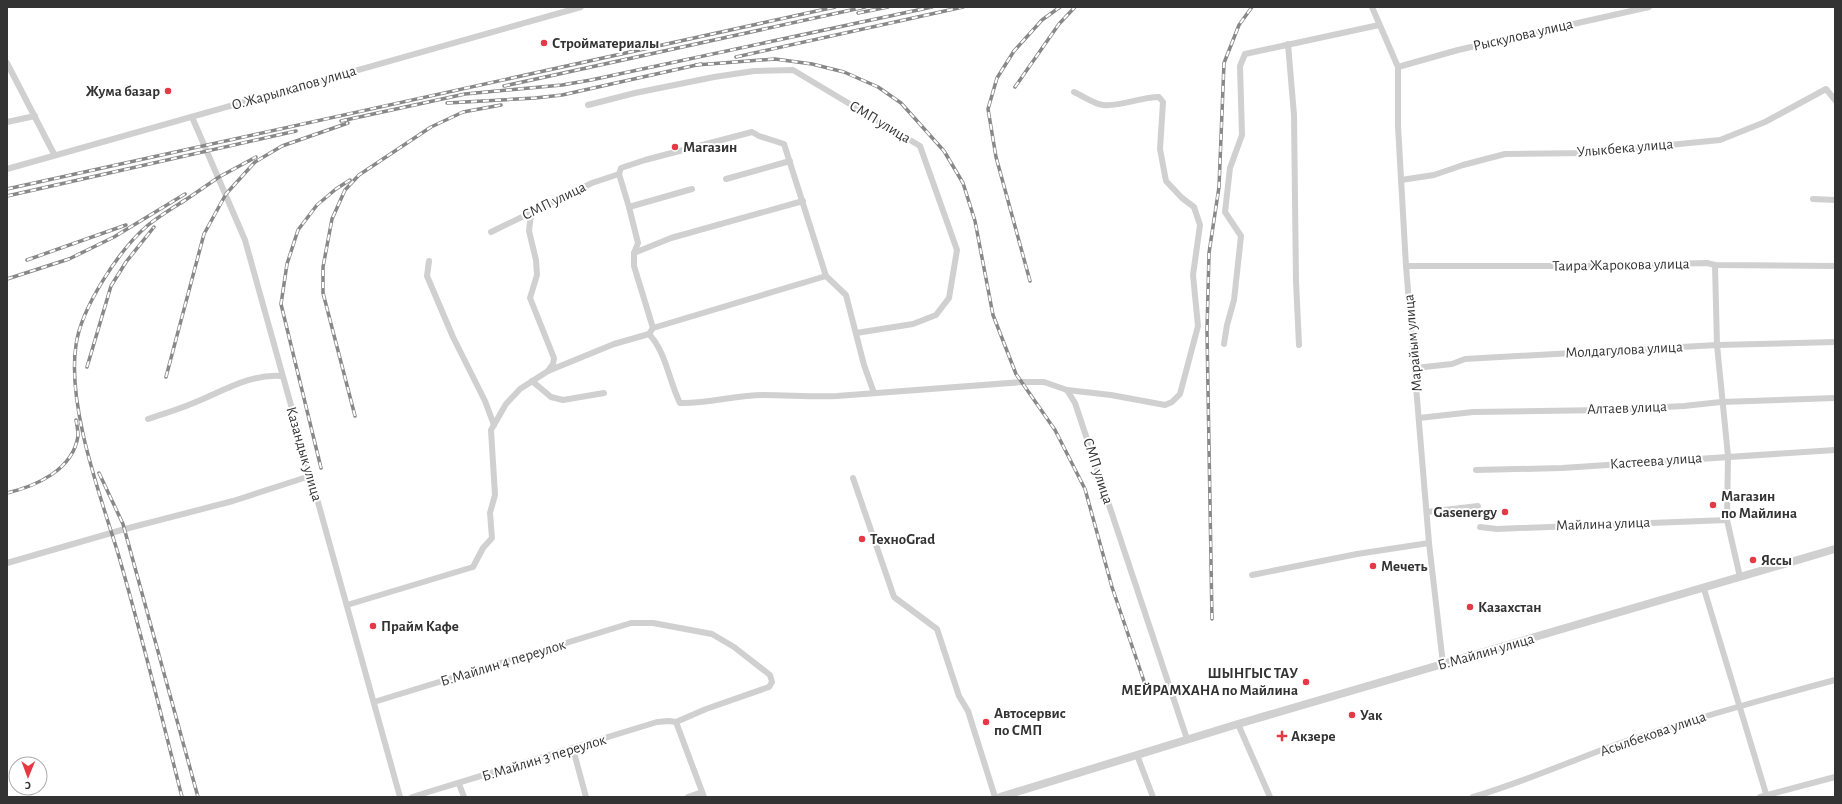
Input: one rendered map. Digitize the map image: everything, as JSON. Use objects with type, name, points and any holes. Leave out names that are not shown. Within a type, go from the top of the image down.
[{"type":"street","name":"О.Жарылкапов улица","points":[[7,168],[581,7]]},
{"type":"street","name":"Марайым улица","points":[[1372,7],[1398,67],[1398,126],[1406,266],[1426,512],[1443,664]]},
{"type":"street","name":"Рыскулова улица","points":[[1398,67],[1458,50],[1630,9],[1649,7]]},
{"type":"street","points":[[1224,344],[1227,325],[1234,300],[1240,236],[1225,212],[1230,168],[1242,135],[1240,66],[1245,54],[1379,24]]},
{"type":"street","points":[[1288,44],[1294,116],[1296,281],[1299,345]]},
{"type":"street","points":[[7,63],[54,154]]},
{"type":"street","name":"СМП улица","points":[[588,105],[635,93],[714,77],[754,71],[793,70],[920,146],[957,250],[949,298],[936,315],[913,324],[856,333]]},
{"type":"street","name":"Улыкбека улица","points":[[1401,180],[1434,175],[1463,165],[1505,154],[1588,153],[1720,140],[1765,122],[1826,90],[1835,100]]},
{"type":"street","points":[[649,334],[654,340],[664,361],[680,403],[696,403],[762,395],[808,397],[1023,382],[1044,382],[1067,390],[1111,394],[1165,405],[1172,402],[1180,394],[1198,326],[1193,275],[1200,225],[1194,207],[1182,198],[1166,181],[1160,149],[1163,102],[1159,97],[1146,97],[1121,104],[1102,105],[1074,92]]},
{"type":"street","points":[[7,122],[35,116]]},
{"type":"street","name":"Казандык улица","points":[[192,117],[246,240],[282,376],[400,797]]},
{"type":"street","name":"СМП улица","points":[[491,232],[592,183],[619,174],[621,168],[645,160],[752,132],[759,136],[784,144],[826,276],[846,295],[864,364],[874,393]]},
{"type":"street","points":[[726,179],[790,161]]},
{"type":"street","points":[[619,174],[638,243],[634,253],[634,266],[653,328]]},
{"type":"street","points":[[629,207],[692,189]]},
{"type":"street","points":[[1813,199],[1835,200]]},
{"type":"street","points":[[634,253],[671,238],[803,201]]},
{"type":"street","points":[[531,212],[529,231],[536,260],[537,275],[530,298],[554,358],[553,364],[548,371]]},
{"type":"street","points":[[347,605],[473,567],[482,548],[492,538],[490,514],[495,495],[493,428],[485,401],[453,337],[427,276],[429,261]]},
{"type":"street","name":"Таира Жарокова улица","points":[[1406,266],[1594,266],[1708,263],[1715,265],[1835,266]]},
{"type":"street","points":[[1715,265],[1717,345],[1721,402],[1728,456],[1727,520],[1740,576]]},
{"type":"street","points":[[493,428],[506,404],[532,381],[548,371],[614,344],[649,334],[653,328],[826,276]]},
{"type":"street","name":"Молдагулова улица","points":[[1415,368],[1452,364],[1465,359],[1717,345],[1835,342]]},
{"type":"street","points":[[148,419],[192,404],[237,384],[271,375],[282,376]]},
{"type":"street","points":[[532,381],[551,397],[563,400],[604,393]]},
{"type":"street","name":"СМП улица","points":[[1067,390],[1075,403],[1187,739]]},
{"type":"street","name":"Алтаев улица","points":[[1419,418],[1473,412],[1605,410],[1684,406],[1721,402],[1835,398]]},
{"type":"street","name":"Кастеева улица","points":[[1476,470],[1562,468],[1835,450]]},
{"type":"street","points":[[7,563],[125,529],[233,501],[310,476]]},
{"type":"street","points":[[853,478],[894,597],[937,629],[959,696],[968,711],[995,797]]},
{"type":"street","points":[[1426,512],[1478,506]]},
{"type":"street","name":"Майлина улица","points":[[1480,527],[1497,529],[1727,520]]},
{"type":"street","points":[[1252,575],[1357,554],[1429,543]]},
{"type":"street","name":"Б.Майлин улица","points":[[1000,797],[1187,739],[1704,589],[1740,576],[1835,549]]},
{"type":"street","points":[[1704,589],[1764,796],[1835,777]]},
{"type":"street","name":"Б.Майлин 4 переулок","points":[[374,702],[631,622],[653,623],[712,634],[734,647],[770,675],[772,682],[769,687],[676,722]]},
{"type":"street","name":"Асылбекова улица","points":[[1473,797],[1510,786],[1622,743],[1739,706],[1835,680]]},
{"type":"street","name":"Б.Майлин 3 переулок","points":[[412,797],[459,784],[657,722],[676,722]]},
{"type":"street","points":[[676,722],[703,794],[688,797]]},
{"type":"street","points":[[1238,724],[1270,797]]},
{"type":"street","points":[[573,749],[586,797]]},
{"type":"street","points":[[1137,755],[1153,797]]},
{"type":"street","points":[[459,784],[464,797]]},
{"type":"railway","points":[[7,189],[835,7]]},
{"type":"railway","points":[[504,86],[865,7]]},
{"type":"railway","points":[[858,13],[888,7]]},
{"type":"railway","points":[[341,121],[465,94],[562,85],[591,80],[932,7]]},
{"type":"railway","points":[[736,57],[963,7]]},
{"type":"railway","points":[[1030,281],[996,157],[988,109],[997,78],[1014,51],[1042,20],[1060,7]]},
{"type":"railway","points":[[1015,87],[1059,24],[1075,7]]},
{"type":"railway","points":[[1212,619],[1207,331],[1209,253],[1219,187],[1224,63],[1239,25],[1252,7]]},
{"type":"railway","points":[[696,65],[775,59],[812,64],[844,72],[878,87],[901,103],[944,151],[963,183],[975,221],[993,315],[1016,374],[1055,430],[1085,489],[1112,587],[1148,693]]},
{"type":"railway","points":[[447,103],[562,95],[701,64]]},
{"type":"railway","points":[[355,416],[323,293],[323,267],[332,219],[345,190],[359,175],[431,127],[463,112],[501,105]]},
{"type":"railway","points":[[166,377],[204,234],[226,194],[255,162],[282,146],[348,123]]},
{"type":"railway","points":[[7,196],[296,131]]},
{"type":"railway","points":[[181,203],[219,177],[256,157]]},
{"type":"railway","points":[[321,468],[281,304],[287,264],[298,230],[317,205],[336,189],[350,180]]},
{"type":"railway","points":[[7,279],[69,259],[114,237],[185,194]]},
{"type":"railway","points":[[182,797],[134,611],[86,448],[80,421],[74,369],[76,345],[79,330],[85,314],[93,297],[114,264],[136,236],[147,226],[185,200]]},
{"type":"railway","points":[[27,260],[126,225]]},
{"type":"railway","points":[[87,367],[111,286],[126,262],[154,227]]},
{"type":"railway","points":[[7,493],[41,481],[52,475],[61,467],[75,448],[78,436],[76,420]]},
{"type":"railway","points":[[99,473],[123,524],[198,797]]},
{"type":"place","name":"Стройматериалы","points":[[544,43]]},
{"type":"place","name":"Жума базар","points":[[168,91]]},
{"type":"place","name":"Магазин","points":[[675,147]]},
{"type":"place","name":"Магазин по Майлина","points":[[1713,505]]},
{"type":"place","name":"Gasenergy","points":[[1505,512]]},
{"type":"place","name":"ТехноGrad","points":[[862,539]]},
{"type":"place","name":"Яссы","points":[[1753,560]]},
{"type":"place","name":"Мечеть","points":[[1373,566]]},
{"type":"place","name":"Казахстан","points":[[1470,607]]},
{"type":"place","name":"Прайм Кафе","points":[[373,626]]},
{"type":"place","name":"ШЫНГЫС ТАУ МЕЙРАМХАНА по Майлина","points":[[1306,682]]},
{"type":"place","name":"Уак","points":[[1352,715]]},
{"type":"place","name":"Автосервис по СМП","points":[[986,722]]},
{"type":"place","name":"Акзере","points":[[1282,736]]}]
